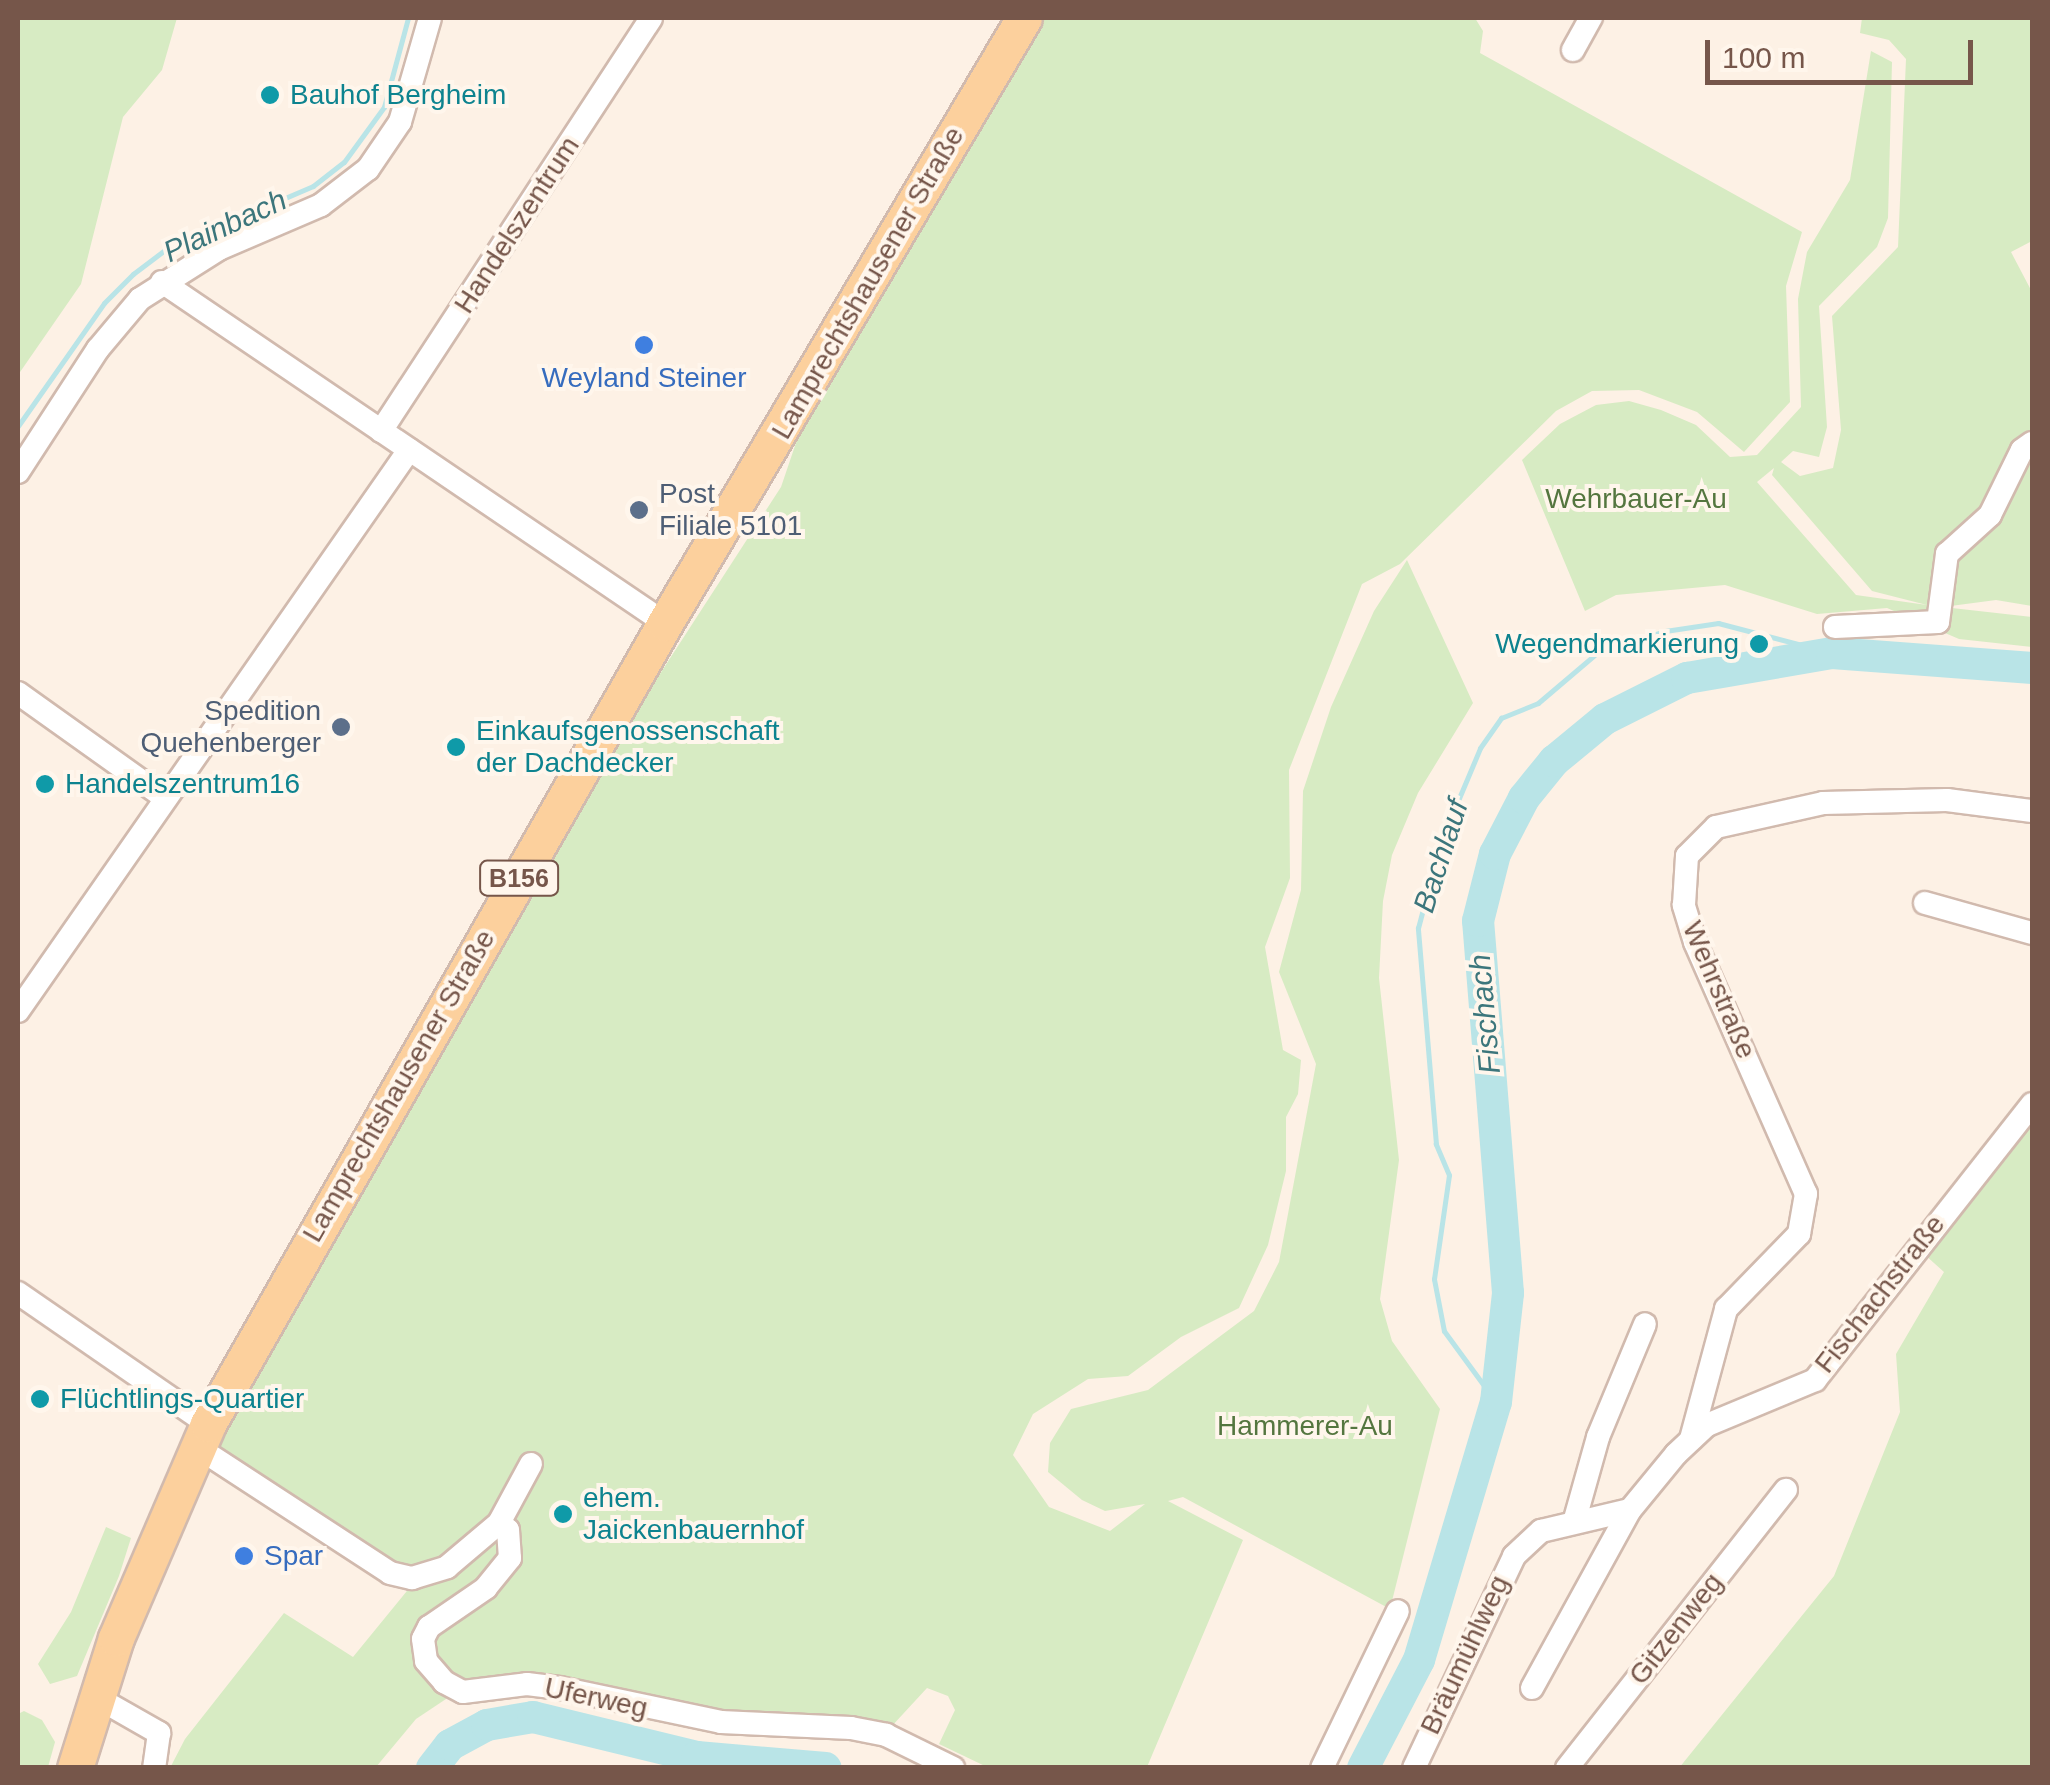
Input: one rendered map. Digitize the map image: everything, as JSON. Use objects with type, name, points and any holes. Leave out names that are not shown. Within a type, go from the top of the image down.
[{"type":"main road","name":"Lamprechtshausener Straße","points":[[75,1768],[96,1697],[202,1435],[666,623],[1024,18]]},
{"type":"street","points":[[18,472],[98,349],[162,282],[219,249],[321,206],[368,169],[400,122],[430,18]]},
{"type":"street","name":"Handelszentrum","points":[[381,430],[651,18]]},
{"type":"street","points":[[1573,50],[1591,18]]},
{"type":"street","points":[[162,282],[666,623]]},
{"type":"street","points":[[1834,628],[1938,622],[1947,554],[1990,515],[2022,450],[2032,443]]},
{"type":"street","points":[[18,1011],[409,450]]},
{"type":"street","points":[[18,693],[165,798]]},
{"type":"street","name":"Wehrstraße","points":[[1692,1439],[1726,1309],[1799,1234],[1806,1194],[1695,942],[1684,905],[1687,856],[1716,827],[1824,803],[1947,800],[2032,811]]},
{"type":"street","points":[[1925,903],[2032,933]]},
{"type":"street","name":"Fischachstraße","points":[[1532,1688],[1630,1510],[1707,1425],[1814,1380],[2032,1104]]},
{"type":"street","points":[[18,1293],[390,1573],[427,1577],[499,1524],[532,1464]]},
{"type":"street","points":[[1575,1519],[1598,1437],[1645,1324]]},
{"type":"street","name":"Gitzenweg","points":[[1567,1768],[1786,1490]]},
{"type":"street","name":"Bräumühlweg","points":[[1418,1765],[1514,1556],[1541,1531],[1575,1519],[1630,1510]]},
{"type":"street","name":"Uferweg","points":[[499,1524],[508,1530],[510,1558],[486,1588],[429,1627],[423,1639],[426,1661],[444,1682],[463,1692],[527,1684],[560,1688],[720,1722],[852,1728],[886,1735],[953,1768]]},
{"type":"street","points":[[1322,1768],[1398,1610]]},
{"type":"street","points":[[96,1697],[158,1734],[154,1768]]},
{"type":"green space","points":[[18,18],[177,18],[162,70],[123,117],[81,284],[18,375]]},
{"type":"green space","name":"Hammerer-Au","points":[[1041,18],[1475,18],[1483,31],[1480,53],[1802,232],[1786,286],[1790,402],[1744,452],[1697,412],[1639,390],[1592,391],[1556,411],[1400,564],[1362,584],[1289,770],[1290,878],[1265,947],[1283,1050],[1301,1060],[1298,1094],[1286,1117],[1286,1171],[1268,1245],[1239,1308],[1181,1337],[1128,1376],[1088,1379],[1033,1414],[1013,1455],[1049,1507],[1110,1531],[1145,1504],[1105,1511],[1082,1500],[1048,1472],[1050,1443],[1071,1409],[1148,1390],[1254,1311],[1279,1262],[1316,1064],[1279,972],[1301,890],[1303,791],[1331,707],[1374,611],[1407,560],[1473,703],[1418,793],[1392,855],[1383,901],[1379,978],[1399,1160],[1380,1299],[1392,1341],[1440,1409],[1390,1609],[1183,1497],[1168,1501],[1243,1540],[1147,1767],[987,1767],[939,1744],[955,1710],[948,1696],[927,1688],[891,1727],[737,1718],[574,1686],[449,1697],[416,1719],[376,1767],[170,1768],[185,1739],[284,1613],[353,1657],[411,1586],[399,1570],[220,1455],[216,1445],[632,717],[781,487],[798,437]]},
{"type":"green space","name":"Wehrbauer-Au","points":[[1862,18],[2032,18],[2032,241],[2011,252],[2032,292],[2032,606],[1996,600],[1943,607],[2032,617],[2032,647],[1959,639],[1887,608],[1817,614],[1725,585],[1616,595],[1585,611],[1522,460],[1560,424],[1596,405],[1629,401],[1661,410],[1696,425],[1730,457],[1757,455],[1801,407],[1798,299],[1807,252],[1850,180],[1871,51],[1892,62],[1888,218],[1877,247],[1819,306],[1827,427],[1819,457],[1793,451],[1781,462],[1800,476],[1833,468],[1841,430],[1832,316],[1898,247],[1906,59],[1889,40],[1860,33]],"holes":[[[1774,468],[1772,475],[1872,591],[1927,605],[1856,595],[1757,482]]]},
{"type":"green space","points":[[2032,1124],[2032,1767],[1679,1768],[1834,1576],[1900,1412],[1896,1354],[1944,1272],[1924,1254]]},
{"type":"green space","points":[[106,1527],[131,1538],[119,1576],[77,1676],[50,1684],[38,1664],[71,1612]]},
{"type":"green space","points":[[24,1711],[42,1720],[55,1742],[48,1767],[18,1767],[18,1714]]},
{"type":"waterway","name":"Plainbach","points":[[18,426],[104,303],[133,274],[166,249],[313,186],[344,162],[384,107],[408,18]]},
{"type":"waterway","name":"Bachlauf","points":[[1496,1402],[1444,1331],[1434,1279],[1449,1175],[1436,1144],[1418,928],[1441,841],[1480,748],[1501,718],[1538,703],[1597,653],[1665,631],[1718,623],[1832,653]]},
{"type":"waterway","name":"Fischach","points":[[1363,1768],[1419,1660],[1496,1402],[1508,1293],[1478,921],[1495,854],[1524,798],[1554,761],[1605,719],[1687,678],[1832,653],[2032,668]]},
{"type":"waterway","name":"Fischach","points":[[432,1768],[450,1745],[487,1725],[533,1717],[697,1757],[826,1768]]},
{"type":"place","name":"Bauhof Bergheim","points":[[270,95]]},
{"type":"place","name":"Weyland Steiner","points":[[644,345]]},
{"type":"place","name":"Post Filiale 5101","points":[[639,510]]},
{"type":"place","name":"Wegendmarkierung","points":[[1759,644]]},
{"type":"place","name":"Spedition Quehenberger","points":[[341,727]]},
{"type":"place","name":"Einkaufsgenossenschaft der Dachdecker","points":[[456,747]]},
{"type":"place","name":"Handelszentrum16","points":[[45,784]]},
{"type":"place","name":"Flüchtlings-Quartier","points":[[40,1399]]},
{"type":"place","name":"ehem. Jaickenbauernhof","points":[[563,1514]]},
{"type":"place","name":"Spar","points":[[244,1556]]}]
